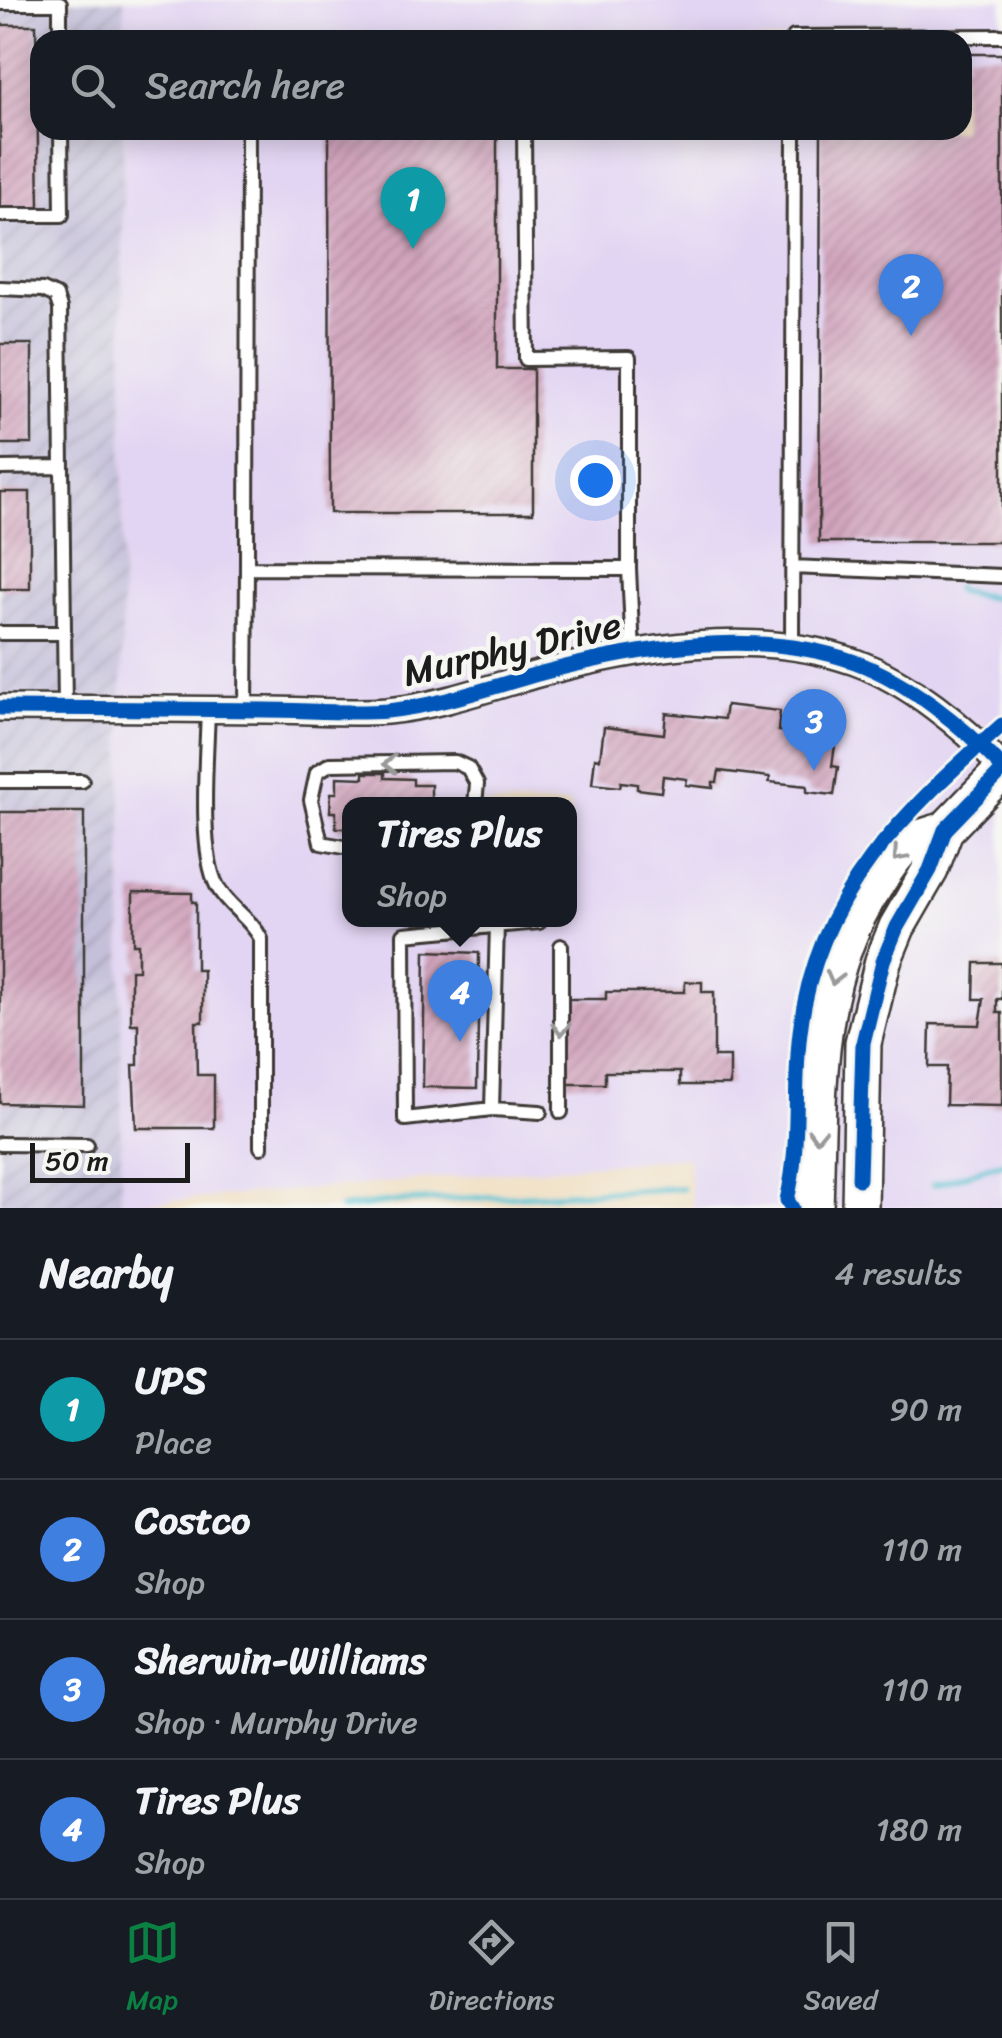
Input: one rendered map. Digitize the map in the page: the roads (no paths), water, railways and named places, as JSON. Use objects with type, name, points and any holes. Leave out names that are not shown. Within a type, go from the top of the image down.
[{"type":"street","name":"Murphy Drive","points":[[0,708],[387,710],[480,692],[633,653],[701,645],[792,646],[856,662],[908,689],[980,744],[1002,769]]},
{"type":"street","points":[[860,1208],[860,1078],[870,1008],[882,962],[930,870],[945,830],[1002,769]]},
{"type":"street","points":[[815,1208],[820,1062],[826,1010],[838,964],[867,898],[886,870],[908,843],[945,830]]},
{"type":"lane","points":[[0,3],[60,3],[60,30]]},
{"type":"lane","points":[[972,36],[1002,36]]},
{"type":"lane","points":[[0,215],[62,215],[61,140]]},
{"type":"lane","points":[[246,710],[248,140]]},
{"type":"lane","points":[[524,140],[526,358],[629,358],[628,569],[633,653]]},
{"type":"lane","points":[[792,646],[794,140]]},
{"type":"lane","points":[[0,288],[44,290],[56,296],[60,308],[65,708]]},
{"type":"lane","points":[[0,468],[62,467]]},
{"type":"lane","points":[[792,567],[1002,576]]},
{"type":"lane","points":[[246,568],[628,569]]},
{"type":"lane","points":[[0,633],[64,633]]},
{"type":"lane","points":[[208,709],[208,862],[217,887],[262,939],[262,1147]]},
{"type":"lane","points":[[342,847],[321,843],[311,800],[317,772],[330,764],[455,762],[468,768],[477,784],[476,797]]},
{"type":"lane","points":[[0,781],[82,781]]},
{"type":"lane","points":[[469,927],[404,934],[405,1120],[492,1109],[540,1112]]},
{"type":"lane","points":[[492,1109],[497,927]]},
{"type":"lane","points":[[561,946],[561,1112]]},
{"type":"lane","points":[[0,1144],[87,1145]]},
{"type":"waterway","points":[[956,588],[959,592],[1002,599]]},
{"type":"waterway","points":[[933,1185],[1002,1163]]},
{"type":"waterway","points":[[341,1208],[391,1202],[682,1188]]},
{"type":"place","name":"UPS","points":[[413,249]]},
{"type":"place","name":"Costco","points":[[911,336]]},
{"type":"place","name":"Sherwin-Williams","points":[[814,771]]},
{"type":"place","name":"Tires Plus","points":[[460,1042]]}]
